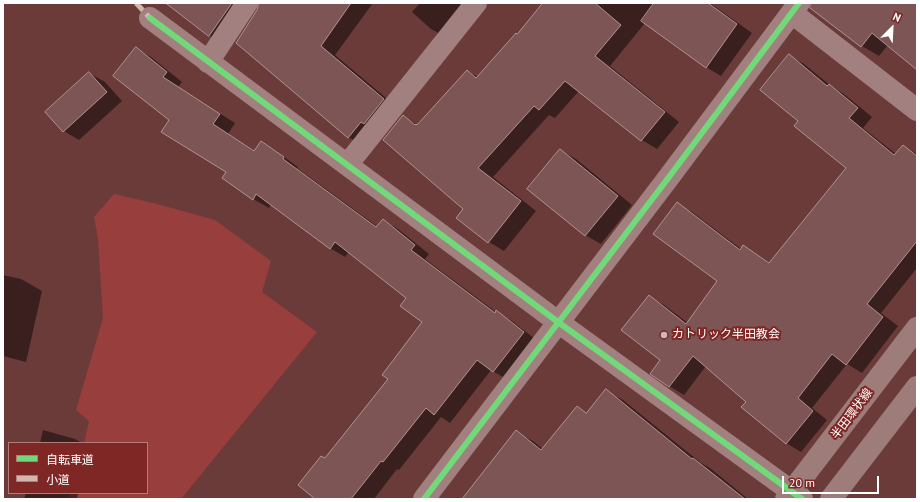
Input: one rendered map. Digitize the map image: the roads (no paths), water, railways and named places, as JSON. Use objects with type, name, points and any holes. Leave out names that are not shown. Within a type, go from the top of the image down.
[{"type":"main road","name":"半田環状線","points":[[793,496],[917,328]]},
{"type":"main road","points":[[832,499],[917,387]]},
{"type":"street","points":[[208,62],[247,3]]},
{"type":"street","points":[[347,165],[476,3]]},
{"type":"street","points":[[424,499],[669,177],[795,8],[917,110]]},
{"type":"street","points":[[150,18],[793,496]]},
{"type":"place","name":"カトリック半田教会","points":[[664,335]]}]
